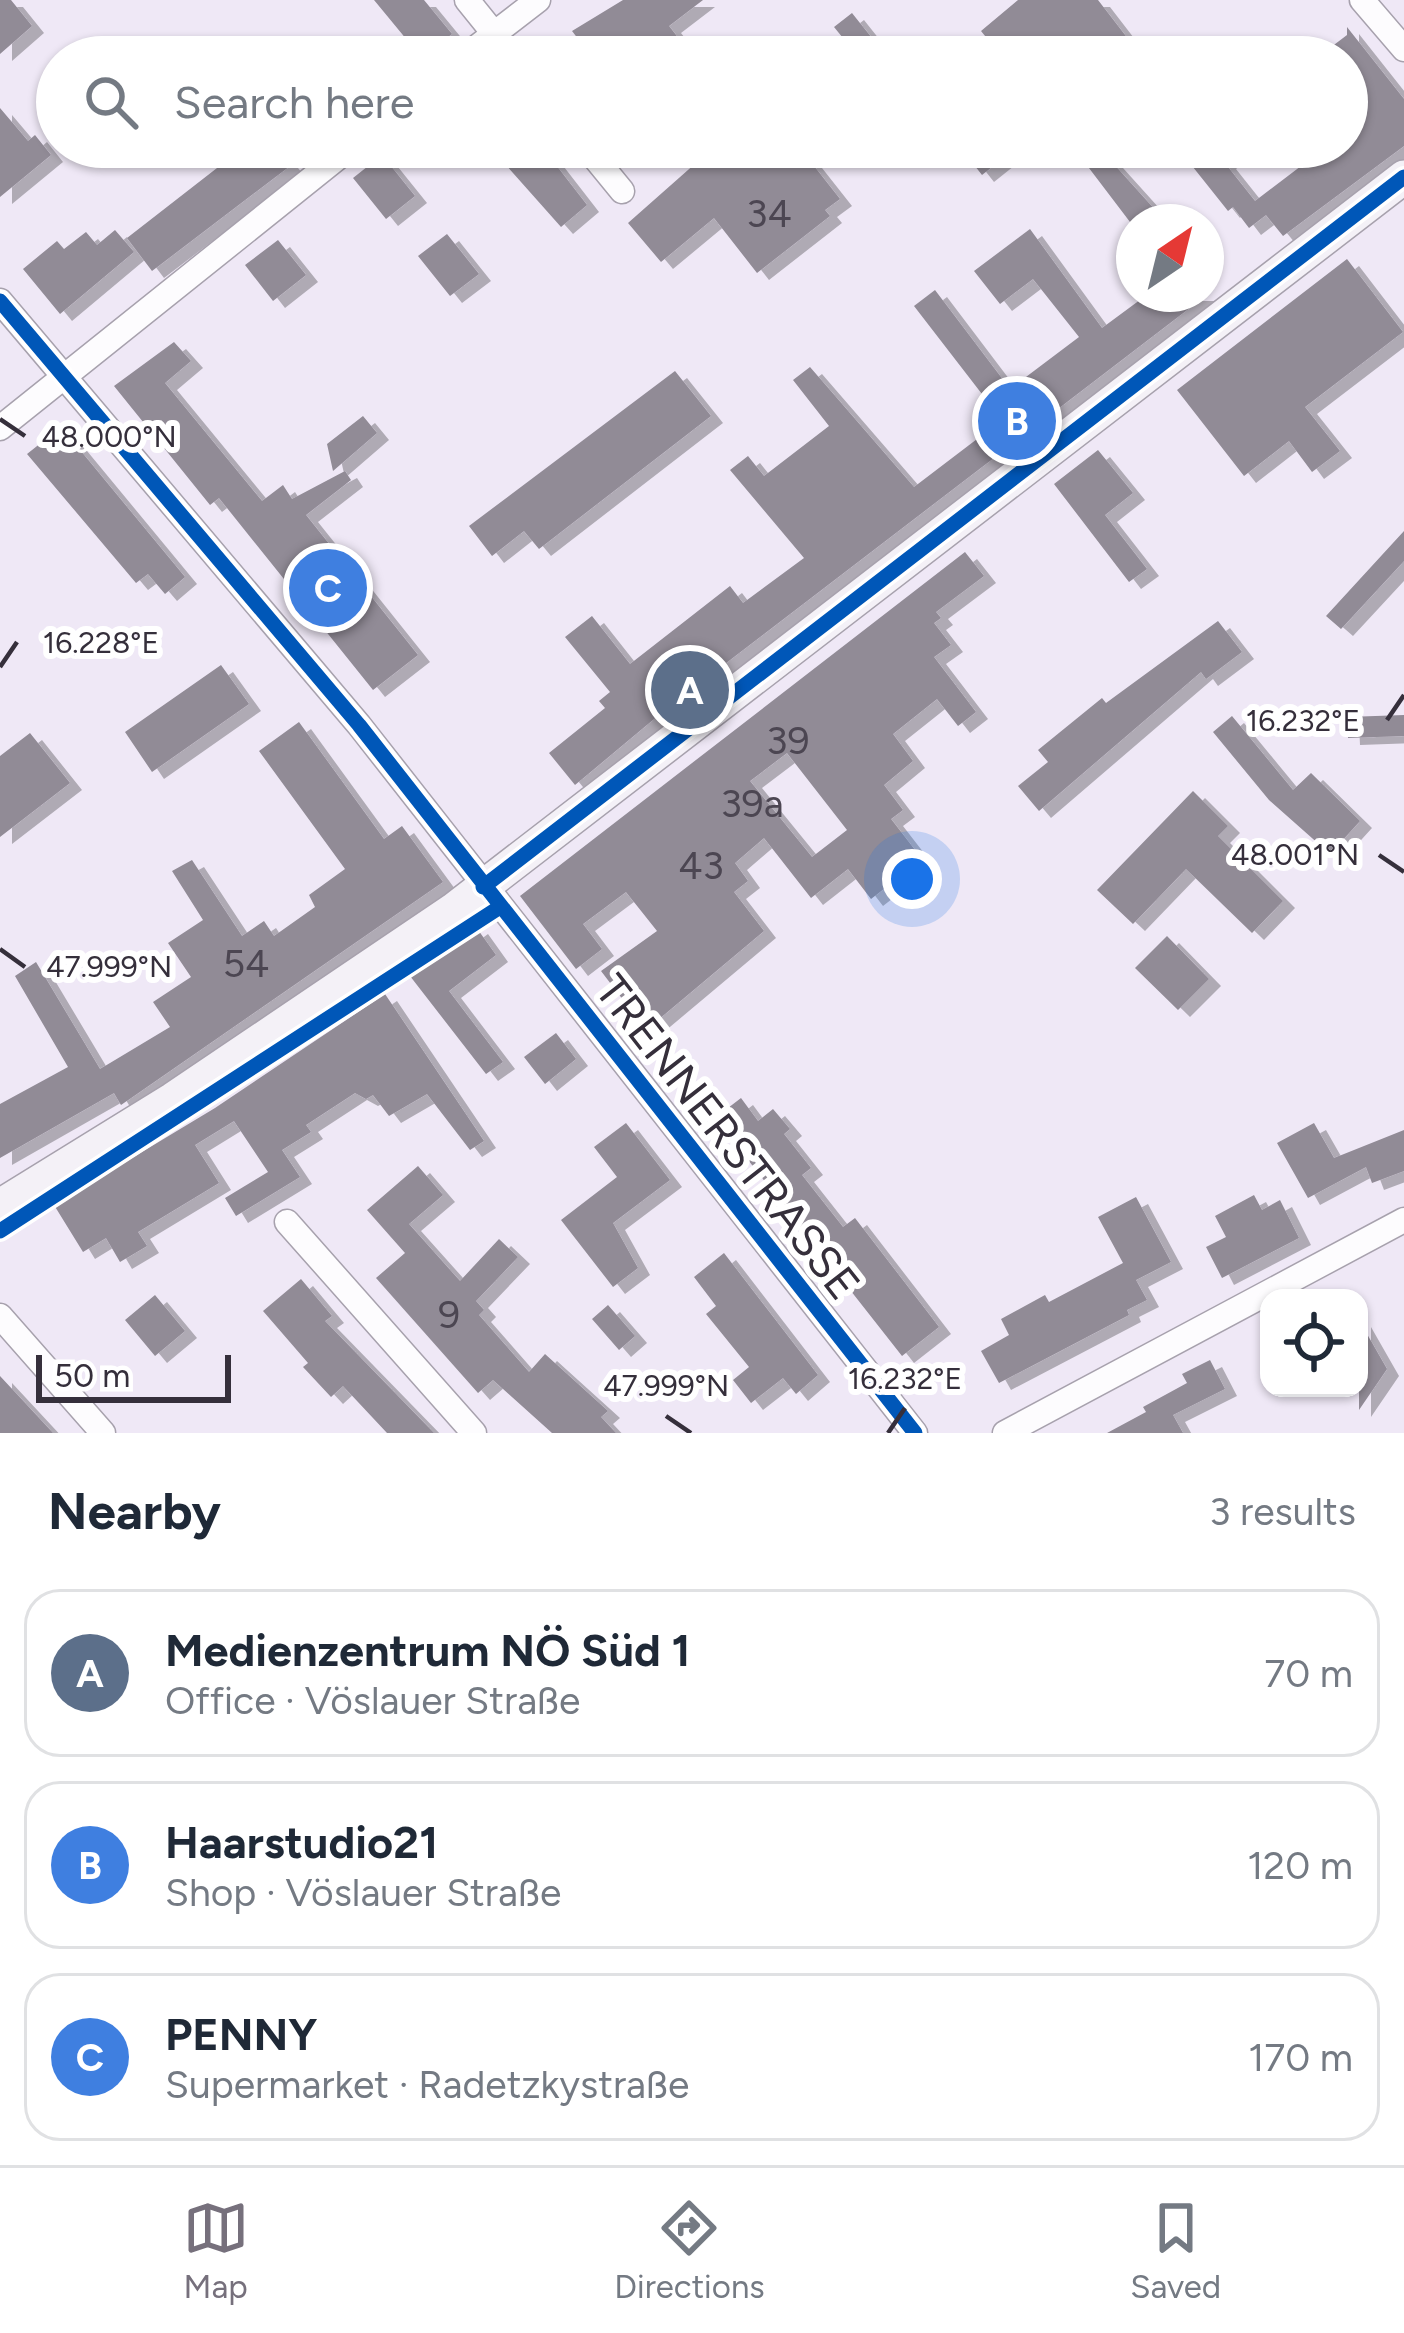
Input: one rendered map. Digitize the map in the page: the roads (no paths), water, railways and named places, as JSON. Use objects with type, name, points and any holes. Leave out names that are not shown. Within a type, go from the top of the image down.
[{"type":"street","points":[[467,0],[496,36]]},
{"type":"street","points":[[490,36],[538,0]]},
{"type":"street","points":[[1362,0],[1404,49]]},
{"type":"street","points":[[0,428],[325,168]]},
{"type":"street","points":[[603,168],[622,191]]},
{"type":"street","points":[[0,1206],[173,1099],[482,887],[1404,177]]},
{"type":"street","name":"TRENNERSTRASSE","points":[[0,301],[359,725],[915,1433]]},
{"type":"street","points":[[1005,1433],[1404,1220]]},
{"type":"street","points":[[287,1222],[474,1433]]},
{"type":"street","points":[[0,1316],[103,1433]]},
{"type":"place","name":"Haarstudio21","points":[[1017,421]]},
{"type":"place","name":"PENNY","points":[[328,588]]},
{"type":"place","name":"Medienzentrum NÖ Süd 1","points":[[690,690]]}]
